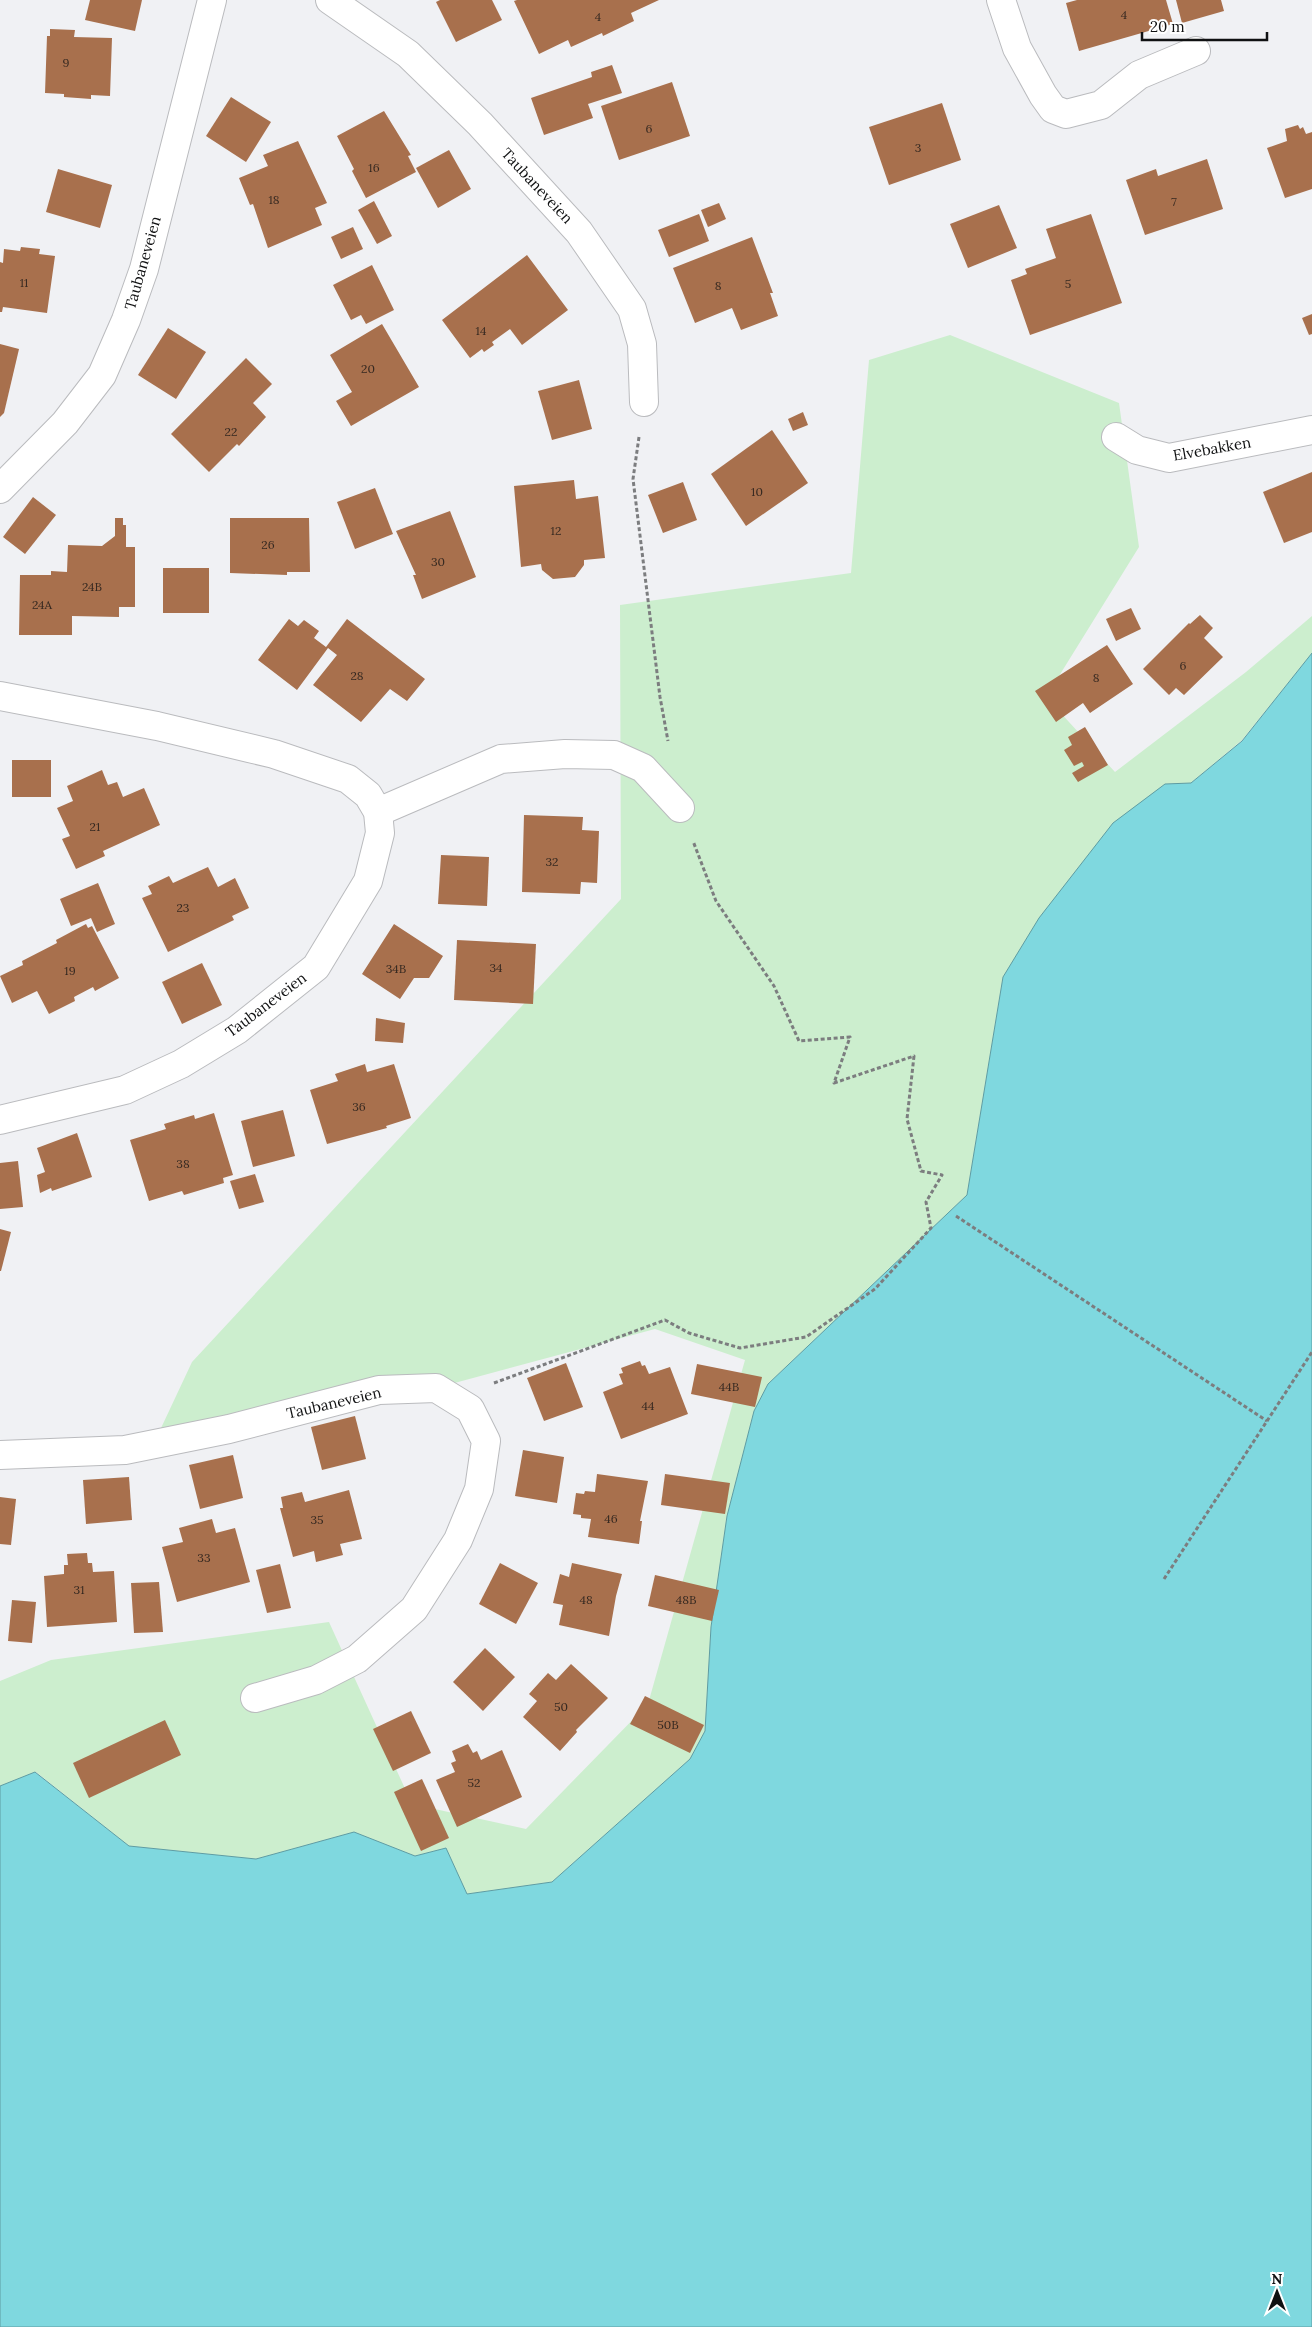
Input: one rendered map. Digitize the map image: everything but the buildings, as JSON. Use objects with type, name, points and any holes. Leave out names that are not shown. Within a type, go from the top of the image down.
[{"type":"street","name":"Taubaneveien","points":[[0,489],[65,424],[102,375],[126,320],[144,269],[212,0]]},
{"type":"street","name":"Taubaneveien","points":[[330,0],[408,54],[480,124],[579,232],[632,309],[642,344],[644,402]]},
{"type":"street","points":[[1002,0],[1017,48],[1043,95],[1054,109],[1066,114],[1101,105],[1139,75],[1196,52]]},
{"type":"street","name":"Elvebakken","points":[[1116,437],[1137,450],[1169,458],[1312,430]]},
{"type":"street","points":[[0,696],[157,726],[274,754],[348,780],[368,795],[378,812],[501,759],[565,754],[614,755],[642,768],[680,808]]},
{"type":"street","name":"Taubaneveien","points":[[0,1120],[124,1090],[181,1064],[237,1030],[316,967],[368,880],[380,833],[378,812]]},
{"type":"street","name":"Taubaneveien","points":[[0,1455],[125,1450],[229,1429],[379,1390],[436,1388],[470,1409],[486,1441],[479,1489],[458,1540],[414,1609],[357,1659],[316,1680],[255,1698]]},
{"type":"path","points":[[644,402],[633,478],[660,697],[669,744]]},
{"type":"path","points":[[453,1398],[665,1320],[689,1333],[740,1348],[806,1337],[875,1290],[931,1228],[926,1202],[942,1175],[921,1171],[907,1119],[914,1056],[834,1083],[850,1037],[799,1041],[774,986],[716,901],[680,808]]},
{"type":"path","points":[[956,1216],[1267,1421]]},
{"type":"path","points":[[1164,1579],[1312,1352]]},
{"type":"green space","points":[[950,335],[1119,403],[1139,547],[1046,697],[1115,772],[1246,672],[1312,616],[1312,653],[1242,740],[1191,783],[1165,784],[1003,977],[967,1195],[768,1384],[754,1411],[727,1516],[711,1627],[705,1731],[690,1759],[552,1882],[467,1894],[446,1848],[415,1856],[354,1832],[256,1859],[129,1846],[36,1772],[0,1786],[0,1681],[51,1660],[329,1622],[412,1804],[526,1829],[648,1704],[745,1360],[655,1329],[436,1388],[154,1443],[192,1362],[621,899],[620,605],[851,573],[869,360]]},
{"type":"water","points":[[1312,653],[1312,2327],[0,2327],[0,1786],[35,1772],[129,1846],[256,1859],[354,1832],[415,1856],[446,1848],[467,1894],[552,1882],[690,1759],[705,1731],[711,1627],[727,1516],[754,1411],[768,1384],[967,1195],[1003,977],[1039,918],[1113,823],[1165,784],[1191,783],[1242,741]]}]
